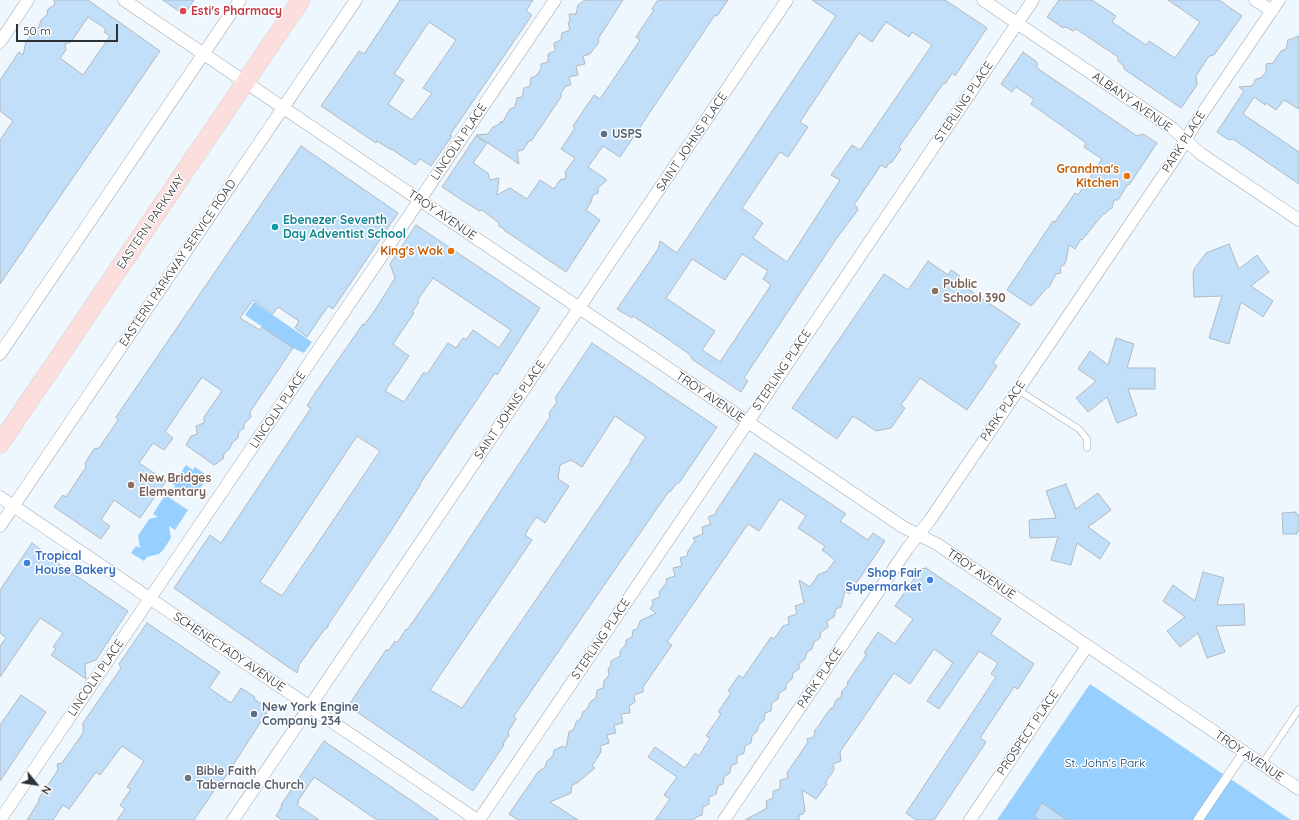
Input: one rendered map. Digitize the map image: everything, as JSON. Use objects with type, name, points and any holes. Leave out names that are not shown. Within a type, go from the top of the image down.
[{"type":"main road","name":"EASTERN PARKWAY","points":[[0,444],[171,194],[301,0]]},
{"type":"street","points":[[0,42],[28,0]]},
{"type":"street","name":"TROY AVENUE","points":[[124,0],[747,422],[904,527],[937,544],[1299,790]]},
{"type":"street","points":[[0,354],[240,0]]},
{"type":"street","name":"EASTERN PARKWAY SERVICE ROAD","points":[[0,526],[356,0]]},
{"type":"street","name":"LINCOLN PLACE","points":[[0,820],[555,0]]},
{"type":"street","name":"SAINT JOHNS PLACE","points":[[233,820],[787,0]]},
{"type":"street","name":"ALBANY AVENUE","points":[[983,0],[1172,128],[1201,154],[1299,220]]},
{"type":"street","name":"STERLING PLACE","points":[[478,820],[1033,0]]},
{"type":"street","points":[[1255,0],[1272,11]]},
{"type":"street","name":"PARK PLACE","points":[[724,820],[902,556],[930,520],[1018,390],[1177,155],[1195,124],[1279,0]]},
{"type":"street","name":"SCHENECTADY AVENUE","points":[[0,498],[478,820]]},
{"type":"street","name":"PROSPECT PLACE","points":[[970,820],[1087,646]]},
{"type":"street","points":[[1198,820],[1244,752]]},
{"type":"lane","points":[[1018,390],[1079,429],[1087,439],[1087,448]]},
{"type":"lane","points":[[1262,764],[1299,709]]},
{"type":"green space","points":[[254,302],[312,342],[304,353],[293,348],[245,315]]},
{"type":"green space","points":[[186,465],[193,470],[195,467],[205,474],[203,477],[205,482],[197,493],[185,495],[182,493],[180,495],[173,489],[175,486],[173,484]]},
{"type":"green space","points":[[165,495],[188,510],[175,530],[169,526],[171,538],[163,550],[159,554],[147,557],[144,561],[131,553],[136,546],[140,548],[138,536],[149,519],[158,517],[153,514]]},
{"type":"green space","name":"St. John's Park","points":[[1090,684],[1291,820],[997,820]]},
{"type":"building","points":[[54,0],[88,0],[160,51],[0,284],[0,140],[13,121],[0,111],[0,80],[19,52],[23,55],[26,41],[31,36],[34,29],[39,27],[41,20],[47,15],[48,9],[55,5]],"holes":[[[88,17],[106,29],[104,32],[110,36],[83,75],[60,58],[66,50],[65,44],[71,42]]]},
{"type":"building","points":[[163,0],[194,0],[184,15]]},
{"type":"building","points":[[400,0],[533,0],[526,11],[532,15],[450,135],[452,136],[431,166],[420,159],[415,165],[393,150],[377,141],[376,143],[321,106],[359,51],[364,54]],"holes":[[[429,22],[456,40],[423,88],[432,93],[412,120],[388,104],[404,80],[394,74]]]},
{"type":"building","points":[[585,0],[623,0],[598,39],[599,42],[590,54],[583,56],[585,64],[576,66],[578,75],[569,77],[571,85],[566,86],[561,93],[561,97],[532,140],[529,141],[523,150],[517,151],[519,164],[476,135],[488,134],[493,127],[498,125],[501,121],[502,123],[510,109],[515,107],[517,98],[522,97],[524,88],[530,86],[531,78],[536,76],[541,69],[541,64],[548,62],[548,54],[555,51],[554,43],[561,40],[562,33],[570,30],[568,23],[570,20],[569,14],[576,14],[578,5]]},
{"type":"building","points":[[658,0],[728,0],[717,16],[715,15],[620,157],[603,146],[588,167],[607,180],[598,188],[598,193],[593,195],[586,210],[600,220],[566,272],[504,230],[499,226],[499,223],[482,210],[479,211],[442,187],[476,136],[487,143],[473,163],[488,173],[490,180],[499,178],[497,195],[510,188],[527,199],[540,180],[554,189],[560,180],[566,178],[565,172],[575,158],[561,149],[575,128],[573,126],[594,95],[600,99],[640,40],[636,37],[654,10],[652,9]]},
{"type":"building","points":[[812,0],[945,0],[987,28],[955,76],[952,73],[946,83],[943,84],[899,147],[901,149],[892,162],[889,163],[886,168],[881,165],[854,205],[858,208],[858,210],[836,239],[744,378],[748,381],[741,392],[693,360],[689,354],[665,337],[633,316],[632,318],[617,309],[658,249],[660,241],[677,253],[836,16]],"holes":[[[886,22],[909,37],[912,32],[932,45],[860,150],[852,145],[831,175],[840,180],[787,262],[753,238],[763,223],[742,208],[780,152],[788,157],[808,127],[800,122],[859,33],[872,42]],[[742,254],[768,271],[763,279],[771,285],[720,362],[702,350],[715,331],[666,298],[692,259],[725,280]]]},
{"type":"building","points":[[1059,0],[1092,0],[1116,16],[1112,22],[1146,45],[1149,41],[1175,58],[1200,22],[1168,0],[1219,0],[1242,16],[1214,55],[1209,56],[1196,76],[1197,85],[1181,108],[1124,69],[1124,66],[1118,61],[1118,57],[1076,29],[1073,31],[1066,27],[1063,28],[1047,17]]},
{"type":"building","points":[[1299,36],[1299,109],[1284,100],[1276,110],[1266,103],[1265,105],[1254,97],[1243,114],[1299,152],[1299,184],[1233,139],[1229,140],[1217,132],[1244,91],[1239,87],[1252,86],[1256,79],[1261,78],[1266,72],[1266,64],[1273,63],[1281,51],[1286,49],[1288,40]]},
{"type":"building","points":[[1023,52],[1037,62],[1037,68],[1137,136],[1143,134],[1157,143],[1118,200],[1114,200],[1112,208],[1105,214],[1104,213],[1082,240],[1081,239],[1075,249],[1069,245],[1066,261],[1064,265],[1060,267],[1061,273],[1056,274],[1049,287],[1031,306],[1007,290],[1053,221],[1055,222],[1075,193],[1078,195],[1102,159],[1084,147],[1086,143],[1031,104],[1034,99],[1016,87],[1012,92],[1001,84]]},
{"type":"building","points":[[301,146],[398,213],[333,309],[328,306],[307,337],[295,328],[299,321],[278,307],[273,314],[253,300],[240,318],[260,330],[262,327],[293,348],[250,412],[251,417],[244,424],[244,428],[239,432],[238,438],[232,443],[230,448],[224,454],[223,459],[214,465],[186,445],[191,436],[197,434],[196,426],[204,423],[204,417],[222,391],[202,377],[165,432],[173,438],[164,450],[153,443],[139,463],[166,481],[140,518],[114,500],[101,520],[110,526],[101,539],[54,507],[63,495],[66,497],[86,467],[85,463],[94,449],[99,448],[118,420],[116,417]]},
{"type":"building","points":[[416,225],[540,308],[497,375],[495,373],[420,484],[328,627],[324,630],[299,665],[297,673],[174,588],[210,535],[221,543],[311,408],[307,406],[317,390],[363,324],[364,325],[375,310],[395,278],[390,264]],"holes":[[[433,278],[511,330],[499,348],[473,330],[466,340],[463,338],[456,348],[448,343],[427,374],[424,372],[404,402],[385,391],[409,356],[393,344],[414,313],[412,312],[419,302],[417,301]],[[357,436],[380,451],[282,596],[260,582]]]},
{"type":"building","points":[[1229,244],[1239,269],[1257,255],[1269,272],[1251,286],[1273,301],[1263,317],[1241,302],[1229,344],[1209,338],[1222,296],[1194,297],[1193,276],[1194,269],[1206,253]]},
{"type":"building","points":[[928,261],[948,275],[951,270],[960,276],[956,281],[1020,324],[993,363],[997,366],[967,410],[920,378],[901,405],[905,408],[891,428],[876,431],[853,416],[837,439],[792,408],[884,274],[908,290]]},
{"type":"building","points":[[1116,338],[1134,344],[1127,368],[1155,368],[1155,389],[1128,389],[1137,415],[1117,423],[1107,397],[1088,412],[1076,398],[1096,381],[1078,369],[1090,351],[1108,365]]},
{"type":"building","points":[[592,343],[717,427],[679,483],[677,483],[670,492],[669,491],[514,716],[516,719],[508,732],[509,735],[503,744],[504,745],[473,791],[348,706],[386,650],[389,650],[395,641],[397,643],[435,590],[550,417],[549,413],[557,402],[555,398]],"holes":[[[615,416],[646,437],[462,708],[430,690],[532,540],[525,535],[530,526],[537,517],[545,523],[569,486],[558,479],[560,465],[571,460],[582,467]]]},
{"type":"building","points":[[755,453],[846,514],[840,521],[868,540],[873,533],[885,541],[849,594],[845,591],[841,607],[836,609],[834,617],[827,621],[828,627],[821,632],[820,638],[814,642],[812,649],[807,652],[805,659],[799,664],[799,669],[793,673],[792,679],[786,684],[786,689],[779,693],[778,699],[772,703],[771,711],[765,713],[764,720],[752,736],[751,743],[745,746],[744,753],[737,756],[737,763],[731,766],[730,773],[724,777],[723,784],[718,786],[716,794],[709,797],[709,804],[703,807],[702,815],[696,817],[694,820],[655,820],[670,799],[664,795],[677,777],[648,757],[655,747],[685,768],[695,753],[699,756],[710,738],[706,736],[721,714],[718,712],[731,693],[728,691],[739,675],[743,678],[771,637],[774,639],[783,626],[789,624],[788,617],[797,614],[795,606],[804,603],[799,580],[810,587],[818,575],[827,571],[835,560],[822,550],[825,546],[798,528],[806,516],[780,499],[759,531],[748,524],[667,642],[672,645],[643,687],[643,692],[634,695],[635,702],[629,706],[630,713],[621,714],[623,723],[614,725],[616,733],[607,735],[609,743],[600,746],[601,752],[592,766],[595,768],[577,783],[572,785],[571,793],[550,802],[578,820],[518,820],[509,814],[538,772],[545,767],[547,761],[553,756],[554,750],[563,746],[566,748],[569,732],[574,729],[576,722],[581,718],[583,712],[587,709],[591,701],[596,698],[597,690],[603,688],[604,681],[609,675],[608,669],[611,665],[611,661],[620,656],[620,651],[626,644],[626,640],[632,637],[633,630],[637,629],[640,621],[656,613],[650,609],[653,604],[652,600],[660,597],[659,592],[667,582],[666,579],[675,576],[673,568],[682,566],[680,558],[687,556],[688,551],[695,541],[693,538],[703,534],[702,527],[711,524],[708,517],[716,514],[716,511]]},
{"type":"building","points":[[1066,484],[1076,509],[1098,493],[1111,510],[1088,527],[1110,543],[1100,559],[1077,543],[1071,565],[1051,560],[1058,537],[1030,538],[1029,520],[1056,518],[1046,491]]},
{"type":"building","points":[[1296,512],[1296,515],[1299,515],[1299,531],[1297,531],[1297,534],[1283,534],[1282,513]]},
{"type":"building","points":[[32,543],[44,552],[44,554],[128,611],[96,660],[85,664],[86,679],[51,655],[56,649],[53,647],[63,633],[40,618],[0,677],[0,646],[6,638],[0,633],[0,590]]},
{"type":"building","points":[[926,568],[1001,619],[991,634],[1034,664],[1018,689],[1014,687],[980,738],[986,742],[934,820],[916,820],[906,813],[996,677],[991,674],[998,663],[979,651],[939,709],[927,701],[953,663],[934,649],[910,684],[894,673],[840,752],[841,761],[833,764],[834,770],[825,783],[827,784],[816,799],[802,790],[805,811],[803,814],[799,815],[799,820],[745,820],[767,808],[766,801],[773,798],[773,791],[780,789],[780,780],[788,778],[787,773],[808,742],[807,739],[814,737],[815,730],[831,708],[833,708],[836,700],[841,697],[842,691],[848,685],[847,683],[867,654],[864,653],[878,632],[895,644],[913,619],[895,606],[921,569]]},
{"type":"building","points":[[1203,572],[1224,578],[1217,605],[1244,604],[1245,625],[1216,626],[1225,652],[1207,658],[1198,633],[1180,647],[1167,631],[1185,617],[1163,601],[1173,585],[1195,601]]},
{"type":"building","points":[[147,623],[220,672],[209,688],[231,703],[241,688],[269,709],[228,773],[194,820],[117,820],[125,809],[120,805],[131,789],[127,787],[144,761],[122,746],[100,775],[96,772],[69,809],[63,805],[53,820],[27,820],[41,795],[58,770],[57,764],[62,763],[83,733],[83,723],[121,668],[119,664]]},
{"type":"building","points":[[21,695],[46,712],[0,781],[0,725]]},
{"type":"building","points":[[324,741],[439,820],[377,820],[314,777],[298,801],[299,802],[297,805],[319,820],[282,820],[276,816],[282,806],[281,805]]},
{"type":"building","points":[[1042,803],[1067,820],[1039,820],[1034,816]]},
{"type":"place","name":"Esti's Pharmacy","points":[[183,11]]},
{"type":"place","name":"USPS","points":[[604,134]]},
{"type":"place","name":"Grandma's Kitchen","points":[[1127,176]]},
{"type":"place","name":"Ebenezer Seventh Day Adventist School","points":[[275,227]]},
{"type":"place","name":"King's Wok","points":[[451,251]]},
{"type":"place","name":"Public School 390","points":[[935,291]]},
{"type":"place","name":"New Bridges Elementary","points":[[131,485]]},
{"type":"place","name":"Tropical House Bakery","points":[[27,563]]},
{"type":"place","name":"Shop Fair Supermarket","points":[[930,580]]},
{"type":"place","name":"New York Engine Company 234","points":[[254,714]]},
{"type":"place","name":"Bible Faith Tabernacle Church","points":[[188,778]]}]
